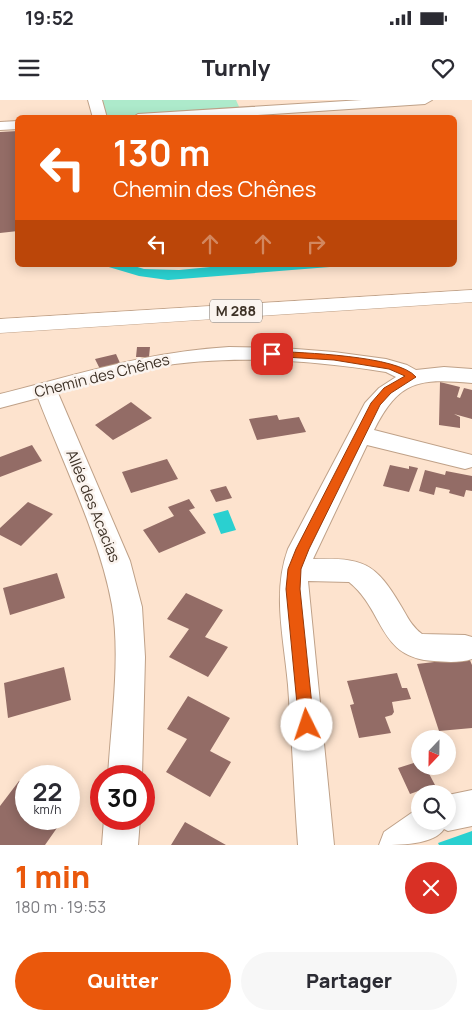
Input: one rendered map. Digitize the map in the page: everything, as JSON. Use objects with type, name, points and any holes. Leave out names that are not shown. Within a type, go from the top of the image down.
[{"type":"highway","name":"M 288","points":[[0,312],[472,282]]},
{"type":"highway","name":"M 288","points":[[0,326],[472,296]]},
{"type":"street","points":[[95,100],[99,115]]},
{"type":"street","points":[[184,115],[425,100]]},
{"type":"street","points":[[0,126],[15,124]]},
{"type":"street","name":"Chemin des Chênes","points":[[0,401],[154,361],[184,357],[272,354],[334,358],[391,367],[406,372],[411,377]]},
{"type":"street","points":[[316,845],[304,686],[293,589],[295,569],[302,549],[376,403],[388,390],[411,377],[430,374],[472,376]]},
{"type":"street","name":"Allée des Acacias","points":[[44,389],[116,561],[127,607],[130,657],[125,765]]},
{"type":"street","points":[[360,435],[465,461]]},
{"type":"street","points":[[295,569],[347,570],[358,574],[378,595],[408,642],[426,649],[465,648]]},
{"type":"street","points":[[456,811],[472,808]]},
{"type":"street","points":[[120,845],[121,830]]},
{"type":"street","points":[[396,845],[417,830]]},
{"type":"green space","points":[[102,100],[236,100],[240,109],[140,115],[106,115]]},
{"type":"water","points":[[109,267],[179,270],[210,267],[330,267],[168,280],[139,276]]},
{"type":"water","points":[[228,510],[236,530],[221,534],[213,514]]},
{"type":"water","points":[[472,831],[472,845],[439,845],[438,843]]},
{"type":"building","points":[[15,131],[15,231],[0,233],[0,132]]},
{"type":"building","points":[[137,347],[150,347],[149,357],[136,357]]},
{"type":"building","points":[[116,354],[120,363],[100,369],[95,359]]},
{"type":"building","points":[[440,382],[460,387],[457,397],[460,398],[464,388],[472,390],[472,419],[454,414],[460,417],[460,428],[439,425]]},
{"type":"building","points":[[131,402],[152,418],[113,440],[95,425]]},
{"type":"building","points":[[277,415],[279,420],[299,417],[306,432],[257,440],[249,419]]},
{"type":"building","points":[[32,445],[42,461],[0,477],[0,457]]},
{"type":"building","points":[[167,459],[178,479],[131,493],[122,472]]},
{"type":"building","points":[[390,465],[409,469],[409,466],[418,468],[409,492],[383,486]]},
{"type":"building","points":[[425,470],[445,475],[446,471],[472,476],[472,491],[466,490],[464,497],[449,493],[450,490],[436,487],[434,495],[419,491]]},
{"type":"building","points":[[226,486],[232,498],[216,502],[210,490]]},
{"type":"building","points":[[189,499],[195,508],[189,510],[206,533],[159,553],[143,530],[174,516],[168,507]]},
{"type":"building","points":[[28,502],[53,514],[21,546],[0,535],[0,528]]},
{"type":"building","points":[[57,573],[65,598],[10,615],[3,588]]},
{"type":"building","points":[[186,593],[223,610],[205,637],[228,647],[208,677],[169,657],[189,629],[167,619]]},
{"type":"building","points":[[469,658],[472,665],[472,728],[439,730],[417,664]]},
{"type":"building","points":[[64,667],[71,700],[8,718],[4,683]]},
{"type":"building","points":[[397,673],[402,688],[407,688],[411,699],[392,702],[394,712],[392,715],[385,717],[391,733],[359,738],[350,705],[354,704],[347,681]]},
{"type":"building","points":[[188,696],[230,718],[210,751],[231,762],[210,797],[166,772],[187,739],[167,729]]},
{"type":"building","points":[[411,764],[411,775],[430,775],[435,785],[411,785],[410,794],[398,768]]},
{"type":"building","points":[[15,786],[15,830],[56,830],[45,845],[0,845],[0,806]]},
{"type":"building","points":[[185,822],[226,845],[171,845]]},
{"type":"route","points":[[272,354],[334,358],[391,367],[406,372],[411,377],[388,390],[376,403],[302,549],[295,569],[293,589],[307,725]]}]
